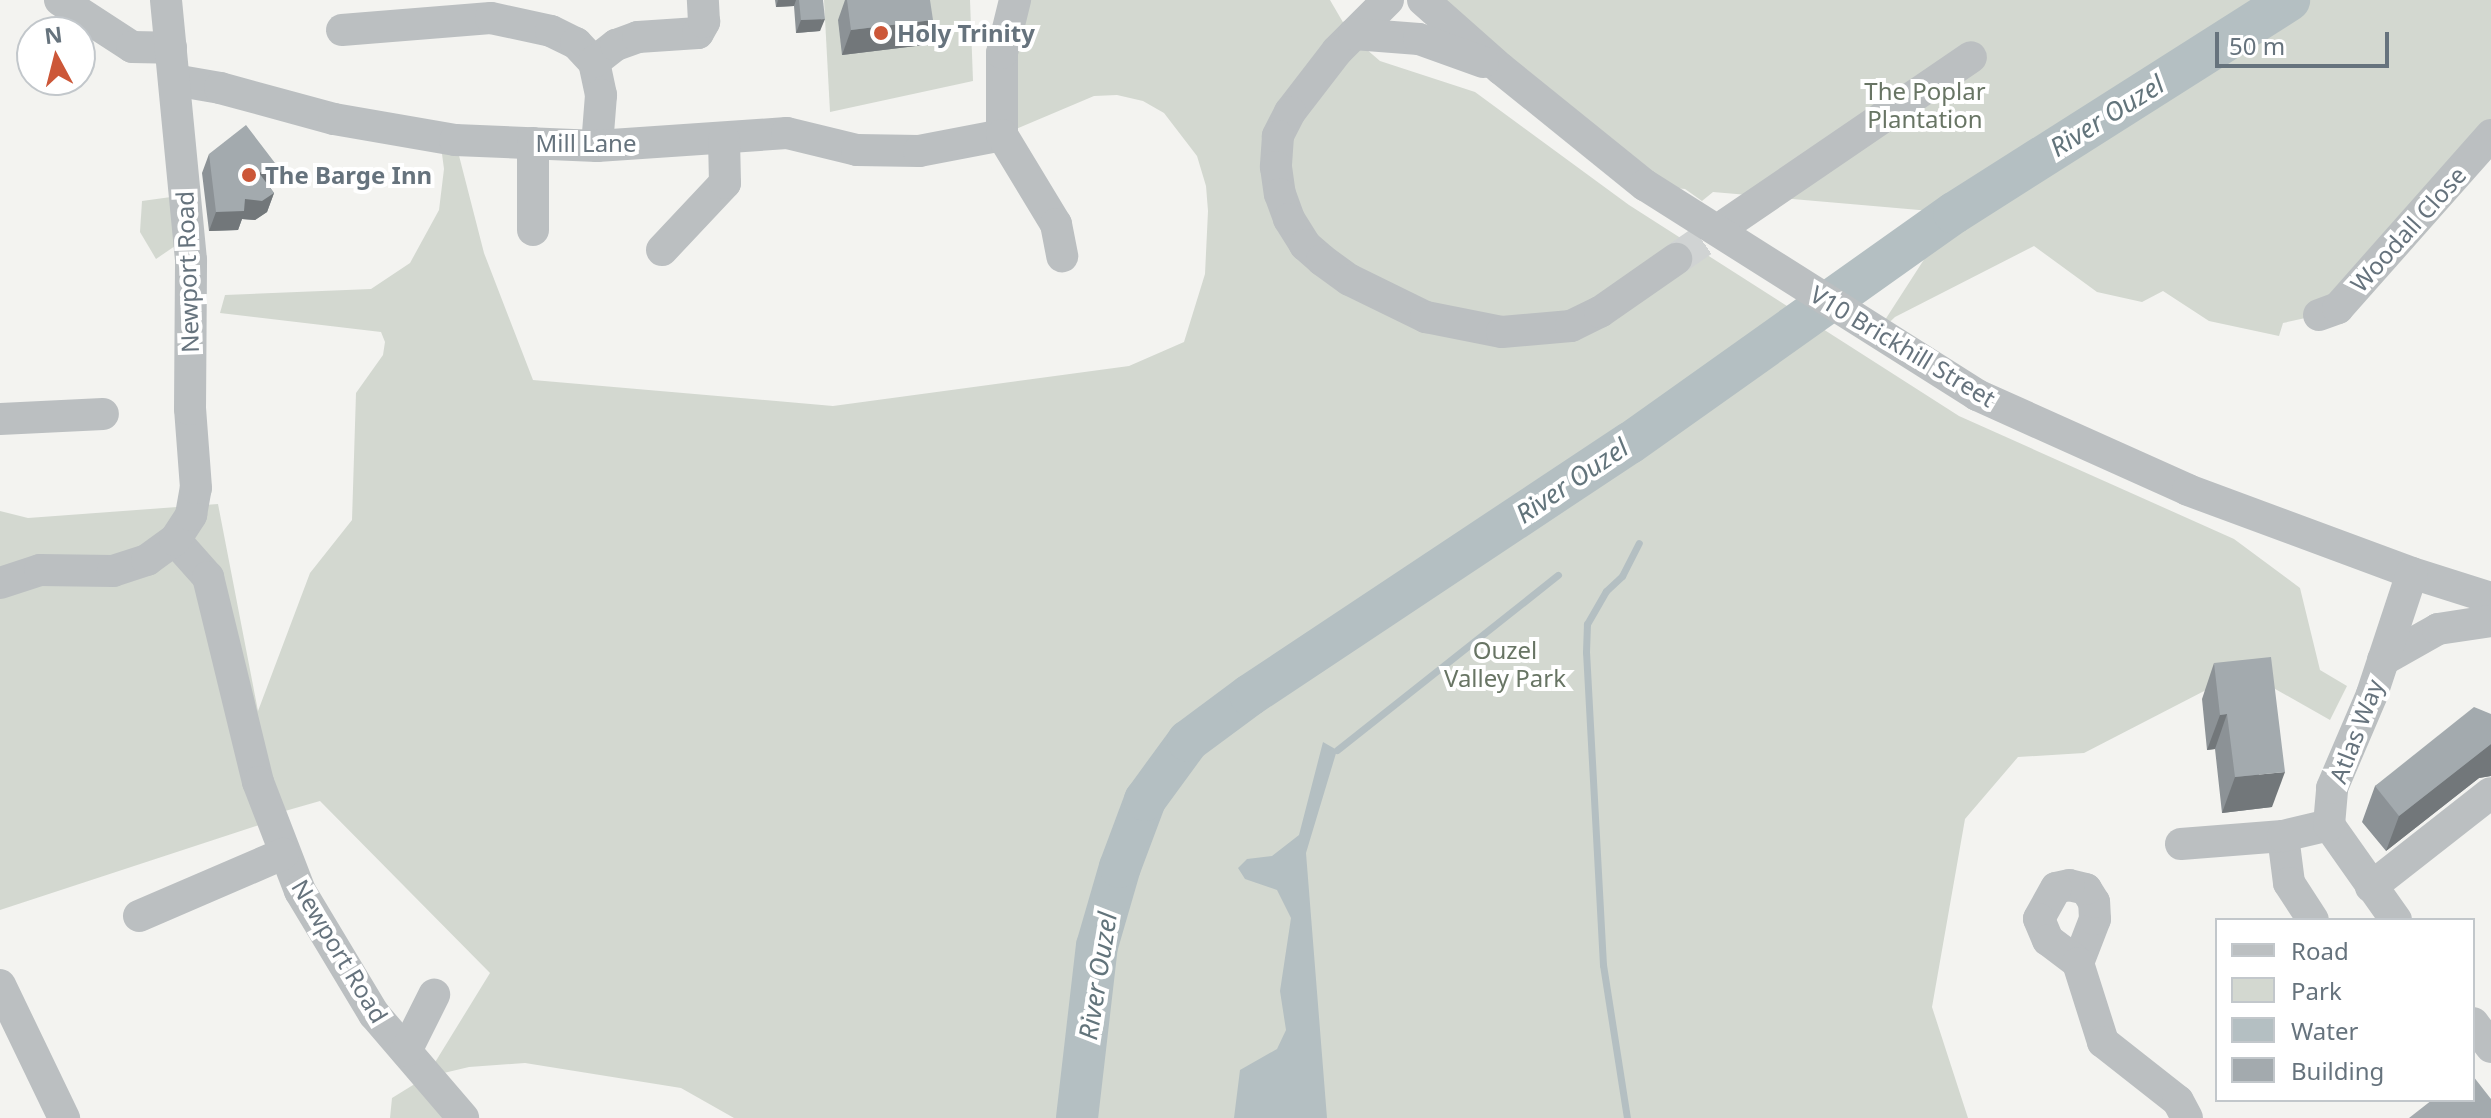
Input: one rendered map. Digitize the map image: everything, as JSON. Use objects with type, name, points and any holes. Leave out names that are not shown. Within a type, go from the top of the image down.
[{"type":"street","name":"Mill Lane","points":[[60,0],[132,47],[220,88],[334,119],[425,136],[597,146],[724,140],[787,133],[857,150],[919,151],[1002,135]]},
{"type":"street","name":"Newport Road","points":[[0,583],[40,570],[113,571],[147,560],[175,540],[191,515],[196,488],[190,409],[191,260],[166,0]]},
{"type":"street","points":[[594,62],[616,45],[638,37],[698,33],[704,22],[703,0]]},
{"type":"street","points":[[1015,0],[1002,53],[1002,135],[1056,224],[1062,256]]},
{"type":"street","points":[[1388,0],[1354,34],[1290,112],[1278,136],[1276,167],[1289,219],[1305,245],[1350,280],[1426,317],[1502,332],[1536,332],[1571,326],[1600,312],[1676,259]]},
{"type":"street","name":"V10 Brickhill Street","points":[[1423,0],[1501,69],[1645,185],[1977,395],[2188,490],[2412,573],[2491,598]]},
{"type":"street","points":[[342,30],[491,18],[551,31],[576,43],[594,62],[601,95],[597,146]]},
{"type":"street","points":[[1354,34],[1419,39],[1501,69]]},
{"type":"street","points":[[1728,223],[1971,57]]},
{"type":"street","name":"Woodall Close","points":[[2319,315],[2338,308],[2491,135]]},
{"type":"street","points":[[662,250],[725,183],[724,140]]},
{"type":"street","points":[[533,143],[533,230]]},
{"type":"street","points":[[0,419],[103,414]]},
{"type":"street","name":"Newport Road","points":[[175,540],[208,577],[258,782],[283,854],[332,947],[374,1014],[463,1118]]},
{"type":"street","points":[[2412,573],[2491,576]]},
{"type":"street","name":"Atlas Way","points":[[2329,825],[2332,788],[2372,694],[2412,573]]},
{"type":"street","points":[[2383,660],[2438,629],[2491,621]]},
{"type":"street","points":[[2371,887],[2491,793]]},
{"type":"street","points":[[2181,844],[2283,836],[2329,825],[2394,918]]},
{"type":"street","points":[[2283,836],[2289,883],[2312,918]]},
{"type":"street","name":"Newport Road","points":[[139,916],[283,854]]},
{"type":"street","points":[[2078,963],[2103,1042],[2178,1101],[2187,1118]]},
{"type":"street","points":[[0,985],[64,1118]]},
{"type":"street","points":[[406,1051],[434,995]]},
{"type":"street","points":[[2475,1026],[2491,1047]]},
{"type":"green space","points":[[824,0],[970,0],[973,81],[830,112]]},
{"type":"green space","name":"Ouzel Valley Park","points":[[1015,0],[1330,0],[1351,36],[1380,61],[1475,92],[1629,205],[1959,416],[2234,539],[2300,588],[2320,670],[2347,686],[2330,720],[2231,664],[2210,688],[2084,753],[2018,757],[1965,819],[1932,1007],[1968,1118],[734,1118],[681,1088],[525,1063],[469,1067],[427,1077],[463,1118],[390,1118],[392,1098],[426,1077],[490,973],[320,801],[278,813],[262,824],[0,910],[0,511],[28,518],[218,504],[258,711],[310,573],[352,520],[356,393],[383,355],[385,342],[381,332],[220,313],[225,295],[371,289],[410,263],[439,210],[444,169],[440,139],[455,140],[484,253],[533,380],[833,406],[1129,366],[1184,342],[1205,274],[1208,211],[1206,186],[1197,156],[1164,113],[1143,101],[1117,95],[1094,96],[1002,135]]},
{"type":"green space","name":"The Poplar Plantation","points":[[1423,0],[2491,0],[2491,135],[2319,315],[2283,323],[2279,336],[2209,321],[2163,291],[2142,302],[2097,292],[2034,246],[1895,317],[1874,337],[1954,213],[1713,192],[1702,201],[1685,189],[1645,185]]},
{"type":"green space","points":[[171,197],[175,246],[156,259],[140,232],[142,201]]},
{"type":"water","points":[[1323,742],[1337,750],[1306,853],[1327,1118],[1234,1118],[1240,1070],[1277,1049],[1286,1030],[1280,991],[1291,918],[1277,890],[1245,879],[1238,868],[1247,859],[1272,856],[1299,835]]},
{"type":"building","points":[[799,0],[823,0],[825,19],[801,20]]},
{"type":"building","points":[[847,0],[930,0],[933,20],[851,30]]},
{"type":"building","points":[[246,125],[275,163],[259,173],[274,193],[262,201],[245,199],[244,211],[216,212],[209,154]]},
{"type":"building","points":[[2271,657],[2285,772],[2235,777],[2227,714],[2220,715],[2214,663]]},
{"type":"building","points":[[2474,707],[2491,714],[2491,744],[2399,816],[2375,786]]},
{"type":"building","points":[[2475,1079],[2491,1099],[2491,1118],[2409,1118],[2429,1102],[2475,1102]]},
{"type":"waterway","name":"River Ouzel","points":[[1077,1118],[1097,946],[1120,867],[1145,800],[1188,741],[1250,695],[1630,443],[1954,213],[2289,0]]},
{"type":"waterway","points":[[1627,1118],[1603,965],[1586,652],[1587,624],[1606,591],[1622,576],[1639,543]]},
{"type":"waterway","points":[[1337,750],[1558,575]]},
{"type":"tunnel","points":[[1676,259],[1728,223]]},
{"type":"place","name":"Holy Trinity","points":[[881,33]]},
{"type":"place","name":"The Barge Inn","points":[[249,175]]}]
